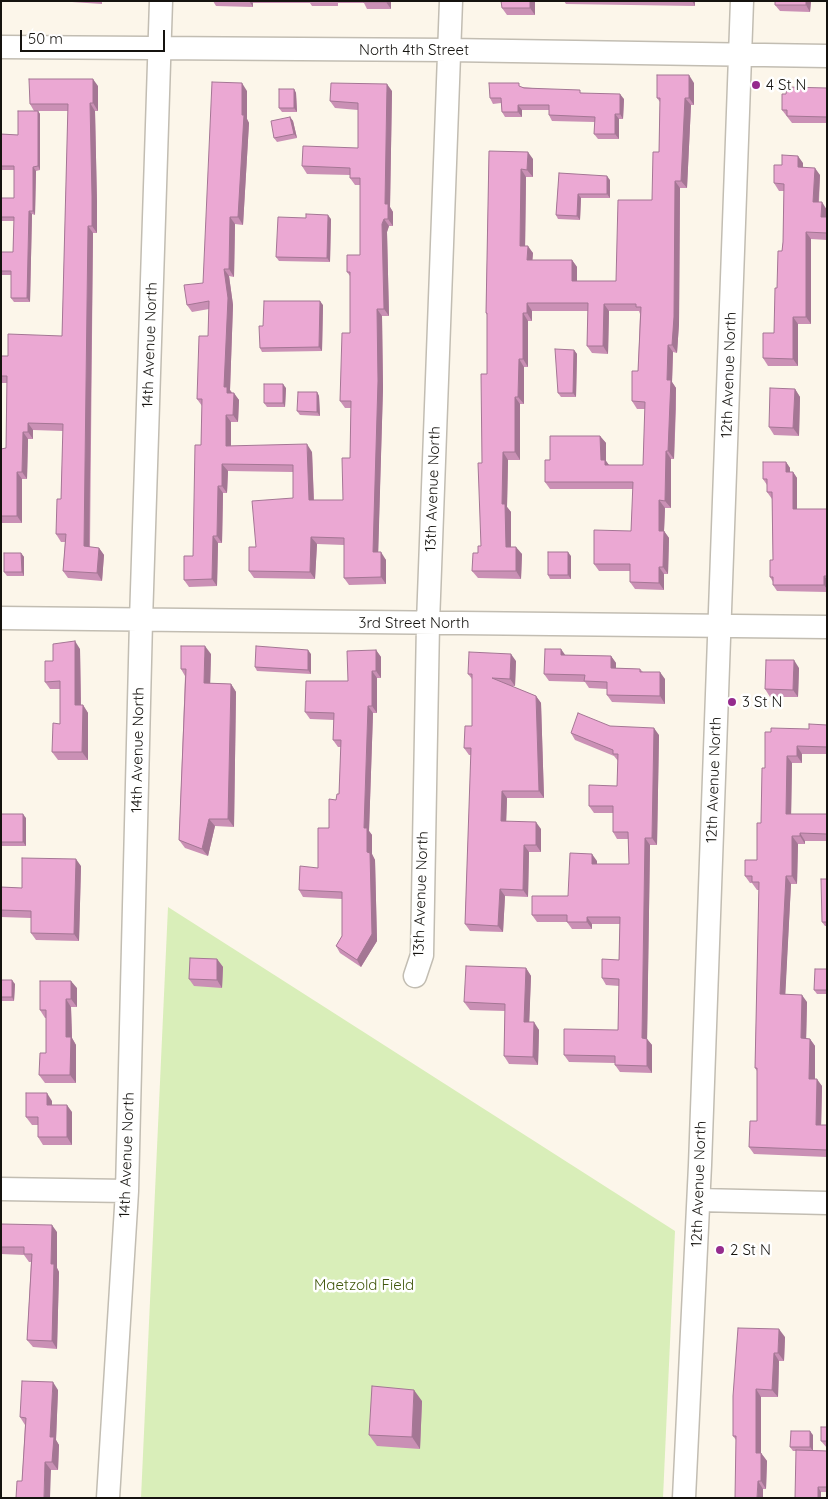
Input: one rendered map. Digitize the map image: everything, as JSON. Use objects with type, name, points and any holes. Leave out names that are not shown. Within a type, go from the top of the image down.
[{"type":"street","name":"14th Avenue North","points":[[108,1498],[127,1191],[141,621],[161,1]]},
{"type":"street","name":"13th Avenue North","points":[[415,976],[422,955],[428,623],[451,1]]},
{"type":"street","name":"12th Avenue North","points":[[684,1498],[699,1200],[742,1]]},
{"type":"street","name":"North 4th Street","points":[[1,47],[449,50],[827,56]]},
{"type":"street","name":"3rd Street North","points":[[1,618],[827,627]]},
{"type":"street","points":[[1,1189],[127,1191]]},
{"type":"street","points":[[699,1200],[827,1203]]},
{"type":"green space","name":"Maetzold Field","points":[[168,907],[675,1231],[663,1498],[141,1498]]},
{"type":"building","points":[[386,1],[386,2],[363,2]]},
{"type":"building","points":[[501,1],[530,1],[530,8],[502,8]]},
{"type":"building","points":[[775,1],[806,1],[806,5],[775,5]]},
{"type":"building","points":[[657,75],[689,75],[689,98],[685,98],[681,181],[675,181],[674,317],[672,345],[668,345],[667,380],[671,380],[665,501],[659,500],[659,531],[664,531],[663,567],[659,567],[659,583],[630,582],[630,564],[594,564],[594,530],[631,531],[633,482],[545,482],[545,460],[550,460],[550,436],[600,436],[601,460],[605,460],[605,465],[643,465],[645,402],[632,401],[632,371],[638,371],[641,307],[636,307],[636,304],[604,304],[603,346],[587,346],[588,303],[527,303],[527,313],[523,313],[523,359],[519,359],[518,397],[515,397],[515,452],[503,452],[502,504],[505,504],[506,547],[516,547],[516,571],[472,571],[473,553],[478,553],[478,546],[481,546],[478,463],[482,463],[481,374],[487,374],[486,313],[489,151],[528,152],[527,170],[521,169],[520,246],[528,246],[527,260],[572,260],[572,281],[616,281],[618,200],[652,200],[653,152],[659,152],[660,98],[657,98]]},
{"type":"building","points":[[29,79],[93,79],[93,103],[90,103],[92,226],[88,226],[84,546],[99,548],[97,573],[63,571],[66,534],[56,534],[57,499],[61,499],[63,424],[28,423],[28,432],[23,432],[22,472],[17,472],[17,516],[1,516],[1,449],[6,448],[7,376],[1,376],[1,356],[8,356],[8,334],[62,336],[68,104],[30,104]]},
{"type":"building","points":[[212,82],[242,83],[242,115],[244,115],[238,217],[230,217],[229,269],[224,269],[228,298],[224,387],[227,387],[227,393],[234,393],[233,415],[226,415],[226,446],[307,444],[309,500],[343,500],[342,458],[350,458],[351,401],[340,401],[342,333],[350,333],[350,272],[347,272],[347,255],[360,255],[360,178],[350,178],[350,168],[302,166],[303,146],[358,148],[358,103],[330,101],[331,83],[387,84],[385,204],[388,204],[388,219],[384,219],[382,224],[384,309],[377,309],[378,381],[373,552],[381,552],[381,577],[344,578],[344,538],[311,537],[310,572],[249,571],[249,547],[256,547],[252,501],[293,498],[293,465],[222,464],[222,486],[218,486],[217,536],[213,536],[212,579],[184,580],[184,556],[193,556],[195,445],[201,445],[202,399],[197,399],[199,336],[208,336],[209,301],[187,305],[184,285],[203,283]]},
{"type":"building","points":[[489,83],[519,83],[519,86],[524,88],[620,94],[620,114],[615,114],[615,134],[594,134],[595,117],[549,115],[549,105],[518,105],[518,112],[502,112],[501,98],[490,98]]},
{"type":"building","points":[[787,87],[827,88],[827,117],[787,116],[787,110],[782,110],[782,94],[786,94]]},
{"type":"building","points":[[279,89],[294,89],[294,108],[279,108]]},
{"type":"building","points":[[18,111],[38,111],[38,166],[33,167],[33,211],[29,211],[27,298],[11,298],[11,271],[1,271],[1,252],[13,252],[14,217],[1,217],[1,198],[14,198],[14,166],[1,166],[1,134],[18,135]]},
{"type":"building","points":[[290,117],[294,134],[274,138],[271,121]]},
{"type":"building","points":[[782,155],[798,156],[798,167],[815,168],[813,202],[822,202],[821,217],[827,217],[827,233],[806,232],[806,317],[793,317],[793,359],[763,358],[763,333],[774,333],[778,251],[782,251],[783,242],[784,184],[774,183],[774,165],[782,165]]},
{"type":"building","points":[[559,173],[607,176],[607,194],[578,194],[577,216],[556,215]]},
{"type":"building","points":[[306,214],[328,215],[327,258],[276,257],[278,217],[306,218]]},
{"type":"building","points":[[264,301],[320,301],[319,347],[260,348],[259,326],[263,326]]},
{"type":"building","points":[[555,349],[574,350],[573,393],[558,393]]},
{"type":"building","points":[[264,384],[283,384],[283,403],[264,403]]},
{"type":"building","points":[[770,388],[795,389],[793,428],[769,427]]},
{"type":"building","points":[[298,392],[317,392],[317,412],[297,411]]},
{"type":"building","points":[[763,462],[786,462],[786,472],[793,472],[793,509],[827,509],[827,576],[824,576],[824,585],[773,585],[773,577],[770,577],[770,560],[773,560],[772,492],[767,492],[767,479],[763,479]]},
{"type":"building","points":[[548,552],[568,552],[568,575],[548,575]]},
{"type":"building","points":[[4,553],[21,553],[22,572],[4,572]]},
{"type":"building","points":[[75,641],[75,705],[83,705],[82,752],[52,752],[53,723],[60,724],[60,681],[45,682],[45,661],[53,661],[53,644]]},
{"type":"building","points":[[181,646],[205,646],[204,683],[231,684],[228,819],[209,819],[202,849],[179,840],[186,669],[181,669]]},
{"type":"building","points":[[256,646],[308,650],[308,670],[255,667]]},
{"type":"building","points":[[545,649],[561,649],[561,655],[611,656],[611,668],[640,669],[640,672],[660,672],[660,696],[607,695],[607,682],[584,681],[585,675],[544,674]]},
{"type":"building","points":[[376,650],[376,671],[372,671],[372,706],[368,706],[364,828],[367,828],[367,852],[370,853],[372,934],[357,960],[336,946],[342,936],[342,892],[299,890],[300,866],[318,868],[318,828],[329,828],[329,799],[336,800],[337,794],[339,794],[341,740],[333,740],[334,713],[305,712],[306,681],[348,681],[347,651]]},
{"type":"building","points":[[469,652],[511,654],[510,679],[492,678],[536,696],[539,791],[502,791],[501,821],[536,822],[536,845],[524,845],[523,890],[500,889],[498,926],[465,924],[471,748],[464,748],[465,726],[472,726],[472,674],[468,674]]},
{"type":"building","points":[[766,660],[794,660],[793,690],[765,689]]},
{"type":"building","points":[[578,713],[610,726],[654,728],[652,838],[645,838],[642,1038],[647,1039],[647,1066],[615,1065],[615,1056],[564,1055],[564,1029],[618,1030],[619,979],[602,978],[602,959],[619,960],[620,917],[587,917],[587,922],[567,922],[567,915],[532,915],[532,896],[568,896],[570,853],[592,854],[592,864],[629,864],[628,832],[613,832],[613,806],[589,806],[589,785],[617,786],[618,754],[613,754],[613,750],[571,733]]},
{"type":"building","points":[[809,724],[827,725],[827,747],[797,746],[797,756],[787,756],[786,814],[827,814],[827,834],[800,833],[800,836],[792,836],[792,876],[786,876],[780,994],[802,995],[801,1038],[810,1039],[809,1079],[817,1079],[816,1125],[827,1125],[827,1150],[749,1147],[750,1121],[757,1121],[757,1068],[755,1068],[759,882],[752,882],[752,876],[745,876],[745,860],[757,860],[757,823],[761,823],[762,768],[765,768],[765,732],[771,732],[771,728],[809,729]]},
{"type":"building","points":[[1,814],[23,814],[23,842],[1,842]]},
{"type":"building","points":[[22,858],[76,859],[74,934],[31,933],[31,911],[1,910],[1,887],[22,888]]},
{"type":"building","points":[[821,879],[827,879],[827,922],[822,922]]},
{"type":"building","points":[[190,958],[217,959],[217,980],[189,979]]},
{"type":"building","points":[[466,966],[526,968],[524,1022],[534,1022],[533,1057],[504,1056],[505,1004],[464,1002]]},
{"type":"building","points":[[815,969],[827,969],[827,990],[814,990]]},
{"type":"building","points":[[1,980],[12,980],[12,997],[1,997]]},
{"type":"building","points":[[40,981],[71,981],[71,999],[66,999],[66,1037],[71,1037],[70,1075],[39,1075],[40,1053],[46,1053],[46,1010],[40,1010]]},
{"type":"building","points":[[26,1093],[47,1093],[47,1105],[67,1105],[67,1137],[38,1137],[38,1117],[26,1117]]},
{"type":"building","points":[[1,1224],[52,1225],[51,1264],[54,1264],[52,1341],[27,1340],[32,1254],[24,1254],[24,1247],[1,1247]]},
{"type":"building","points":[[738,1328],[779,1329],[778,1353],[774,1353],[772,1390],[756,1389],[756,1453],[761,1453],[761,1481],[758,1481],[757,1498],[735,1498],[736,1436],[733,1436],[733,1396]]},
{"type":"building","points":[[22,1381],[53,1382],[50,1437],[54,1437],[52,1462],[45,1462],[44,1498],[16,1498],[17,1481],[22,1481],[26,1418],[20,1417]]},
{"type":"building","points":[[372,1386],[414,1390],[412,1437],[369,1435]]},
{"type":"building","points":[[821,1427],[827,1427],[827,1441],[821,1441]]},
{"type":"building","points":[[791,1431],[810,1431],[810,1447],[790,1447]]},
{"type":"building","points":[[796,1450],[827,1451],[827,1487],[818,1487],[818,1498],[795,1498]]},
{"type":"place","name":"4 St N","points":[[756,85]]},
{"type":"place","name":"3 St N","points":[[732,702]]},
{"type":"place","name":"2 St N","points":[[720,1250]]}]
